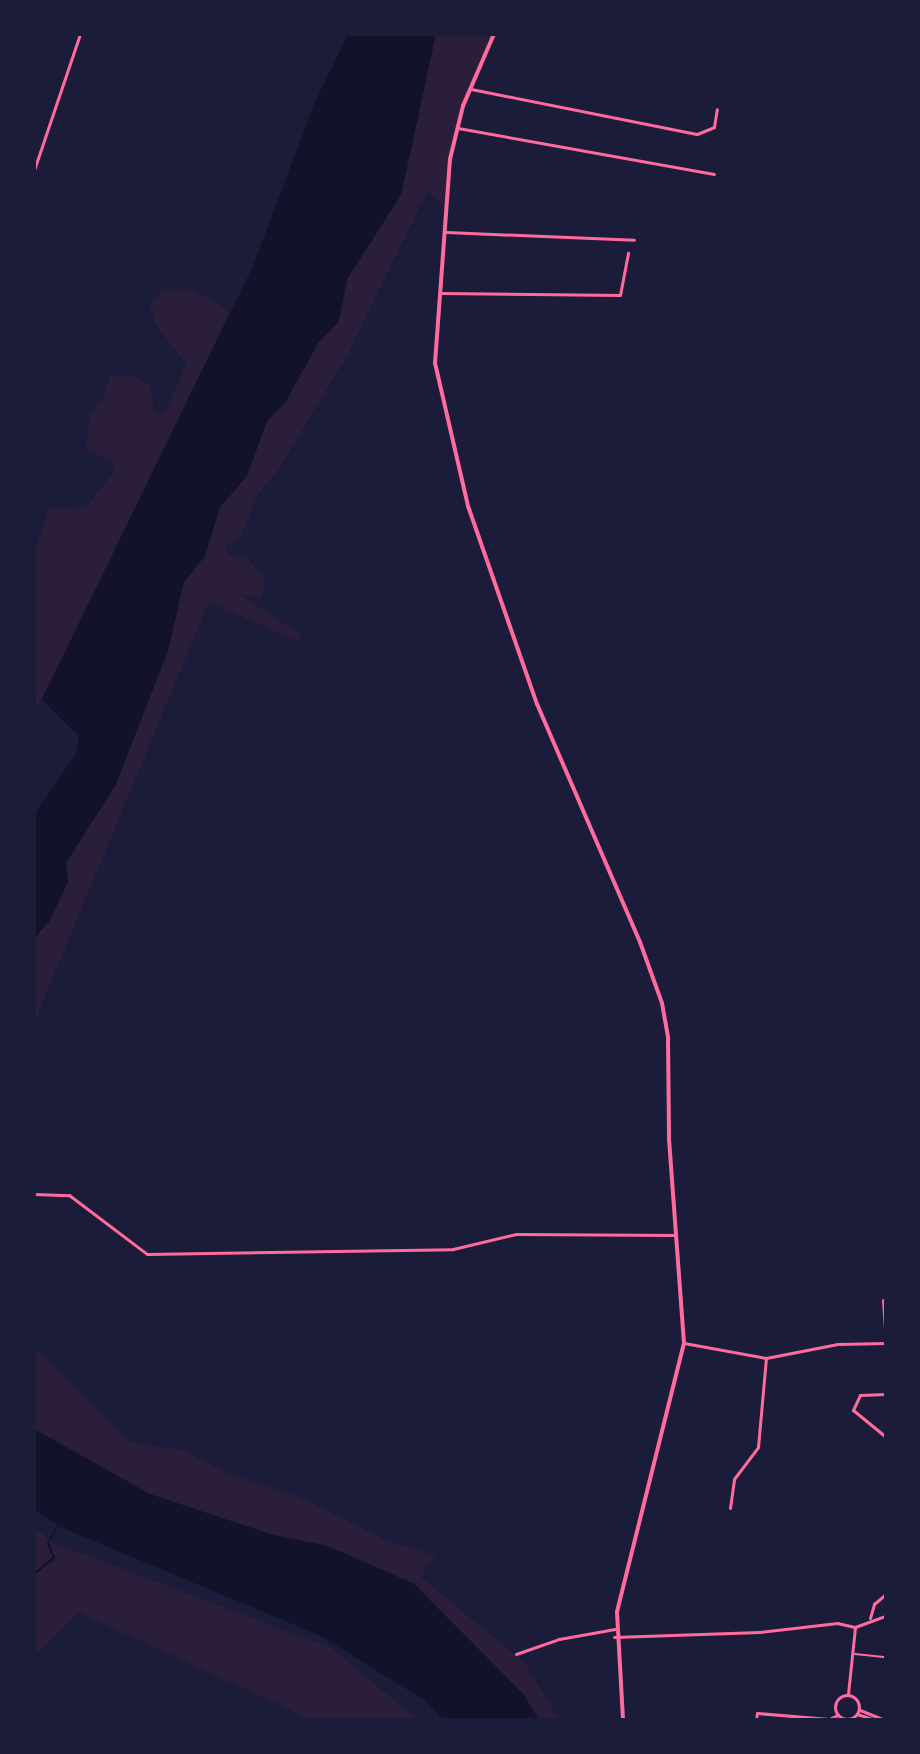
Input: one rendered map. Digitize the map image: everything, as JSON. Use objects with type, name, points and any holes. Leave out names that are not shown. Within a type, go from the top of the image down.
[{"type":"street","points":[[34,170],[80,34]]},
{"type":"street","points":[[494,34],[457,128],[444,232],[435,363],[468,506],[537,704],[662,1003],[684,1343],[615,1629],[623,1720]]},
{"type":"street","points":[[471,89],[697,134],[714,127],[717,109]]},
{"type":"street","points":[[457,128],[714,174]]},
{"type":"street","points":[[444,232],[634,240]]},
{"type":"street","points":[[439,293],[620,295],[628,253]]},
{"type":"street","points":[[34,1194],[69,1195],[147,1254],[453,1249],[516,1234],[677,1235]]},
{"type":"street","points":[[684,1343],[766,1358],[838,1344],[886,1343],[883,1300]]},
{"type":"street","points":[[730,1508],[734,1479],[758,1447],[766,1358]]},
{"type":"street","points":[[886,1394],[860,1395],[853,1410],[886,1437]]},
{"type":"street","points":[[614,1637],[760,1632],[837,1623],[855,1627],[870,1618],[886,1615],[886,1594]]},
{"type":"street","points":[[870,1618],[874,1604],[886,1594]]},
{"type":"street","points":[[848,1695],[855,1627]]},
{"type":"street","points":[[516,1654],[559,1639],[615,1629]]},
{"type":"street","points":[[848,1695],[857,1700],[858,1712]]},
{"type":"street","points":[[840,1717],[837,1701],[848,1695]]},
{"type":"street","points":[[858,1712],[876,1720]]},
{"type":"street","points":[[756,1720],[757,1713],[829,1719],[858,1712],[885,1720]]},
{"type":"path","points":[[851,1654],[886,1657]]},
{"type":"shaded area","points":[[348,34],[436,34],[401,195],[347,279],[339,321],[318,343],[285,403],[267,421],[247,476],[220,507],[205,556],[184,582],[168,651],[116,784],[66,863],[68,882],[50,920],[34,939],[34,815],[77,752],[79,736],[42,700],[253,266],[315,102]]},
{"type":"shaded area","points":[[436,34],[494,34],[457,128],[445,207],[428,190],[348,354],[277,472],[258,494],[241,536],[225,547],[230,557],[246,556],[265,580],[262,598],[239,594],[300,634],[299,642],[209,602],[34,1023],[34,939],[50,920],[66,864],[116,784],[184,582],[205,556],[220,507],[247,476],[267,421],[285,403],[318,343],[339,321],[347,279],[401,195]]},
{"type":"shaded area","points":[[162,289],[193,289],[230,312],[34,714],[34,551],[49,508],[86,507],[113,473],[114,462],[85,450],[91,413],[102,400],[110,376],[132,375],[150,385],[154,412],[165,412],[186,364],[155,324],[150,307]]},
{"type":"shaded area","points":[[34,1347],[129,1442],[183,1450],[225,1472],[299,1497],[387,1541],[435,1555],[421,1577],[526,1664],[559,1720],[539,1720],[524,1695],[414,1584],[328,1546],[273,1535],[150,1494],[34,1429]]},
{"type":"shaded area","points":[[34,1429],[150,1494],[273,1535],[328,1546],[414,1584],[524,1695],[539,1720],[444,1720],[424,1700],[321,1636],[58,1526],[34,1509]]},
{"type":"shaded area","points":[[34,1528],[55,1543],[332,1648],[418,1720],[312,1720],[78,1612],[34,1656]]},
{"type":"waterway","points":[[34,1574],[54,1558],[48,1543],[58,1525]]}]
